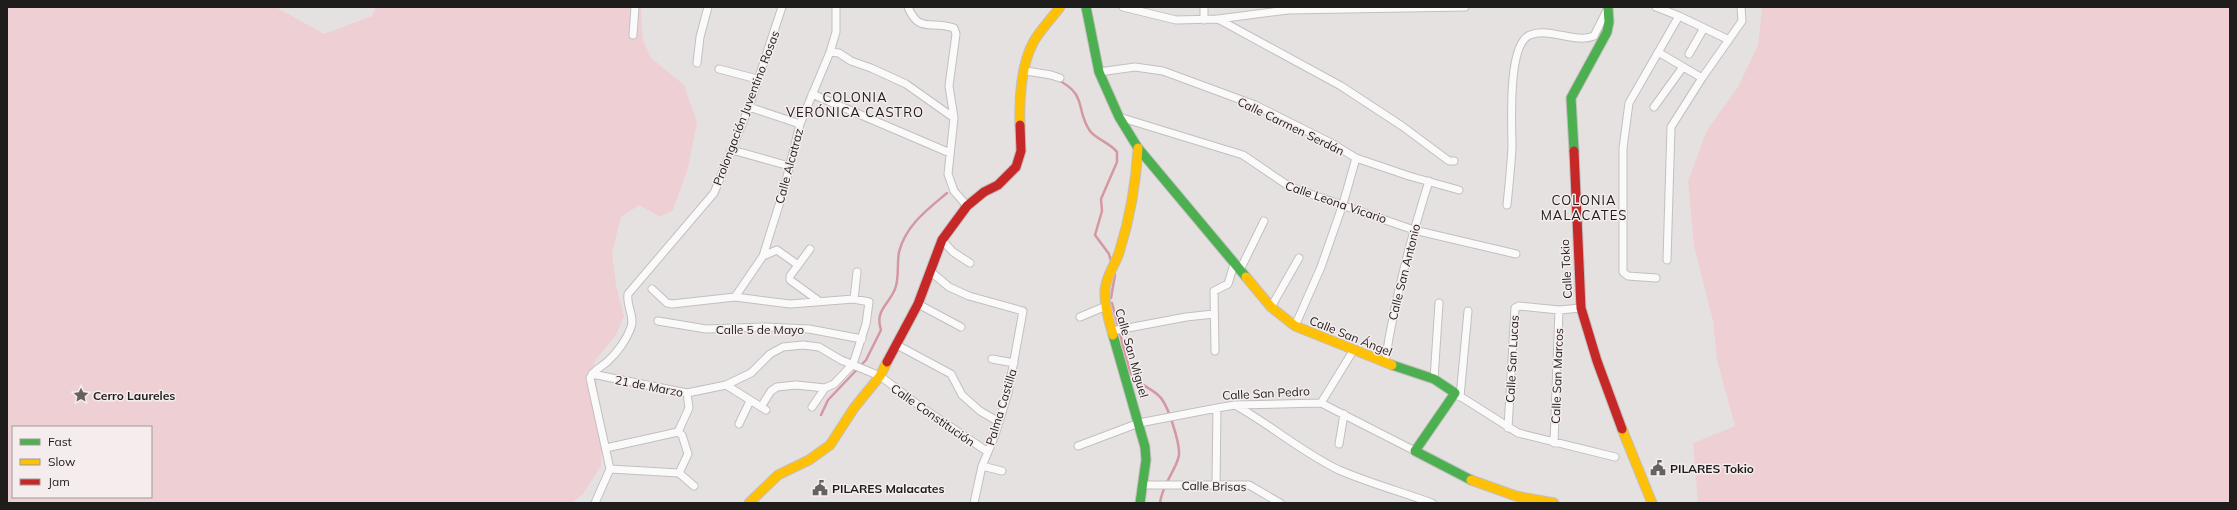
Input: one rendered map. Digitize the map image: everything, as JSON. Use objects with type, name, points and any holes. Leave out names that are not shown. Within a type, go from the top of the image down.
[{"type":"street","points":[[633,36],[635,7]]},
{"type":"street","points":[[697,63],[700,37],[708,7]]},
{"type":"street","name":"Prolongación Juventino Rosas","points":[[592,374],[608,361],[626,338],[632,321],[628,294],[714,193],[749,107],[782,7]]},
{"type":"street","name":"Calle Alcatraz","points":[[735,297],[763,256],[784,189],[800,124],[830,52],[836,32],[836,7]]},
{"type":"street","points":[[908,7],[913,19],[917,23],[954,28],[956,34],[950,86],[954,118],[948,174],[950,184],[967,206]]},
{"type":"street","points":[[749,503],[778,475],[810,460],[830,445],[854,408],[880,376],[897,345],[918,304],[942,240],[967,206],[984,192],[998,185],[1020,160],[1019,99],[1026,71],[1034,41],[1060,7]]},
{"type":"street","points":[[1086,7],[1099,72],[1119,117],[1138,148]]},
{"type":"street","points":[[1122,7],[1176,20],[1218,20],[1288,9],[1465,7]]},
{"type":"street","points":[[1204,7],[1204,20]]},
{"type":"street","points":[[1507,204],[1512,146],[1513,79],[1520,48],[1526,38],[1537,34],[1594,36],[1608,7]]},
{"type":"street","name":"Calle Tokio","points":[[1608,7],[1609,22],[1607,32],[1571,98],[1581,308],[1597,361],[1632,458],[1652,503]]},
{"type":"street","points":[[1656,7],[1679,16],[1729,40]]},
{"type":"street","points":[[1667,260],[1671,127],[1702,78],[1742,21],[1741,7]]},
{"type":"street","points":[[1656,278],[1624,275],[1623,148],[1626,116],[1629,103],[1679,16]]},
{"type":"street","points":[[1218,20],[1341,86],[1402,126],[1449,161],[1454,161]]},
{"type":"street","points":[[1689,54],[1704,28]]},
{"type":"street","points":[[830,52],[839,54],[851,61],[871,68],[906,84],[954,118]]},
{"type":"street","points":[[1658,52],[1702,78]]},
{"type":"street","name":"Calle Carmen Serdán","points":[[1099,72],[1135,67],[1163,71],[1255,105],[1333,144],[1356,158],[1459,190]]},
{"type":"street","points":[[1654,107],[1683,67]]},
{"type":"street","points":[[719,69],[757,79]]},
{"type":"street","points":[[1026,71],[1038,72],[1060,78]]},
{"type":"street","points":[[812,94],[862,117],[950,153]]},
{"type":"street","points":[[749,107],[800,124]]},
{"type":"street","name":"Calle Leona Vicario","points":[[1119,117],[1243,155],[1290,187],[1343,204],[1414,230],[1516,254]]},
{"type":"street","name":"Calle San Miguel","points":[[1138,148],[1136,181],[1130,213],[1114,263],[1107,276],[1105,290],[1106,306],[1146,447],[1140,503]]},
{"type":"street","name":"Calle San Ángel","points":[[1138,148],[1271,307],[1295,326],[1353,351],[1434,379],[1508,428],[1518,433],[1615,457]]},
{"type":"street","points":[[732,150],[789,166]]},
{"type":"street","points":[[1295,326],[1322,268],[1356,158]]},
{"type":"street","name":"Calle San Antonio","points":[[1385,363],[1391,323],[1414,230],[1429,181]]},
{"type":"street","points":[[1215,351],[1214,291],[1228,284],[1264,221]]},
{"type":"street","points":[[942,240],[953,252],[970,263]]},
{"type":"street","points":[[810,249],[791,272],[790,280],[819,301]]},
{"type":"street","points":[[763,256],[777,250],[798,265]]},
{"type":"street","points":[[1271,307],[1299,258]]},
{"type":"street","name":"Palma Castilla","points":[[930,271],[949,287],[962,293],[1023,310],[1014,363],[999,422],[982,466],[974,503]]},
{"type":"street","points":[[854,299],[857,272]]},
{"type":"street","points":[[652,289],[667,303],[672,304],[735,297],[790,304],[854,299],[869,302],[862,339],[853,364],[834,384],[825,388],[796,385],[777,387],[771,391],[764,409],[726,385]]},
{"type":"street","points":[[1434,379],[1439,303]]},
{"type":"street","points":[[918,304],[961,327]]},
{"type":"street","points":[[1080,316],[1106,306]]},
{"type":"street","name":"Calle San Lucas","points":[[1508,428],[1515,308],[1519,306],[1559,310],[1581,308]]},
{"type":"street","name":"Calle San Marcos","points":[[1554,443],[1559,310]]},
{"type":"street","points":[[1415,451],[1458,395],[1468,311]]},
{"type":"street","points":[[1113,331],[1186,317],[1214,314]]},
{"type":"street","name":"Calle 5 de Mayo","points":[[658,321],[706,329],[766,327],[809,329],[862,339]]},
{"type":"street","points":[[897,345],[951,374],[962,395],[980,411],[999,422]]},
{"type":"street","name":"21 de Marzo","points":[[592,374],[687,393],[726,385],[751,373],[776,350],[803,346],[819,347],[841,360],[853,364]]},
{"type":"street","points":[[1321,403],[1353,351]]},
{"type":"street","points":[[992,359],[1014,363]]},
{"type":"street","name":"Calle Constitución","points":[[853,364],[880,376],[921,407],[988,452]]},
{"type":"street","points":[[592,374],[590,378],[610,469],[594,503]]},
{"type":"street","points":[[812,407],[825,388]]},
{"type":"street","points":[[678,432],[689,408],[687,393]]},
{"type":"street","points":[[738,424],[750,401]]},
{"type":"street","name":"Calle San Pedro","points":[[1078,446],[1139,423],[1217,408],[1235,405],[1321,403],[1481,486],[1550,503]]},
{"type":"street","points":[[1235,405],[1264,421],[1298,445],[1339,470],[1432,503]]},
{"type":"street","points":[[1216,486],[1217,408]]},
{"type":"street","points":[[1339,444],[1344,414]]},
{"type":"street","points":[[606,448],[678,432]]},
{"type":"street","points":[[678,432],[682,435],[688,454],[679,473]]},
{"type":"street","points":[[982,466],[1002,470]]},
{"type":"street","points":[[610,469],[679,473],[694,486]]},
{"type":"street","name":"Calle Brisas","points":[[1143,484],[1216,486],[1249,485],[1280,503]]},
{"type":"shaded area","points":[[7,7],[276,7],[324,34],[372,16],[376,7],[641,7],[643,41],[651,58],[684,85],[697,122],[688,168],[673,210],[660,217],[639,205],[621,217],[612,253],[616,285],[624,316],[616,335],[594,362],[602,424],[601,466],[583,494],[572,503],[7,503]]},
{"type":"shaded area","points":[[1762,7],[2230,7],[2230,503],[1698,503],[1693,443],[1735,426],[1717,360],[1713,321],[1694,246],[1688,181],[1707,130],[1738,87],[1758,45]]},
{"type":"waterway","points":[[1058,80],[1074,91],[1090,131],[1117,152],[1117,162],[1101,199],[1102,211],[1095,235],[1109,254],[1111,261]]},
{"type":"waterway","points":[[821,415],[828,400],[866,360],[881,330],[879,323],[881,312],[894,292],[896,286],[899,252],[902,242],[918,219],[947,193]]},
{"type":"waterway","points":[[1111,298],[1115,275],[1114,270]]},
{"type":"waterway","points":[[1112,303],[1130,372],[1138,381],[1160,397],[1170,416],[1176,433],[1179,449],[1178,460],[1166,483],[1160,503]]},
{"type":"traffic: fast","points":[[1086,7],[1099,72],[1119,117],[1138,148],[1246,277]]},
{"type":"traffic: fast","points":[[1574,151],[1571,98],[1607,32],[1609,22],[1608,7]]},
{"type":"traffic: fast","points":[[1113,335],[1145,447],[1146,460],[1140,503]]},
{"type":"traffic: fast","points":[[1392,365],[1434,379],[1455,393],[1415,451],[1471,480]]},
{"type":"traffic: slow","points":[[1020,125],[1022,82],[1026,60],[1034,41],[1060,7]]},
{"type":"traffic: slow","points":[[1113,335],[1106,307],[1105,290],[1109,275],[1119,253],[1126,227],[1136,175],[1138,148]]},
{"type":"traffic: slow","points":[[1246,277],[1271,307],[1295,326],[1392,365]]},
{"type":"traffic: slow","points":[[749,503],[778,475],[809,460],[830,445],[854,408],[880,376],[887,362]]},
{"type":"traffic: slow","points":[[1622,429],[1652,503]]},
{"type":"traffic: slow","points":[[1471,480],[1516,496],[1554,503]]},
{"type":"traffic: jam","points":[[887,362],[918,304],[942,240],[967,206],[984,192],[998,185],[1016,167],[1021,151],[1020,125]]},
{"type":"traffic: jam","points":[[1574,151],[1581,308],[1597,361],[1622,429]]},
{"type":"place","name":"Cerro Laureles","points":[[81,395]]},
{"type":"place","name":"PILARES Tokio","points":[[1658,468]]},
{"type":"place","name":"PILARES Malacates","points":[[820,488]]},
{"type":"district","name":"COLONIA VERÓNICA CASTRO","points":[[855,104]]},
{"type":"district","name":"COLONIA MALACATES","points":[[1584,208]]}]
